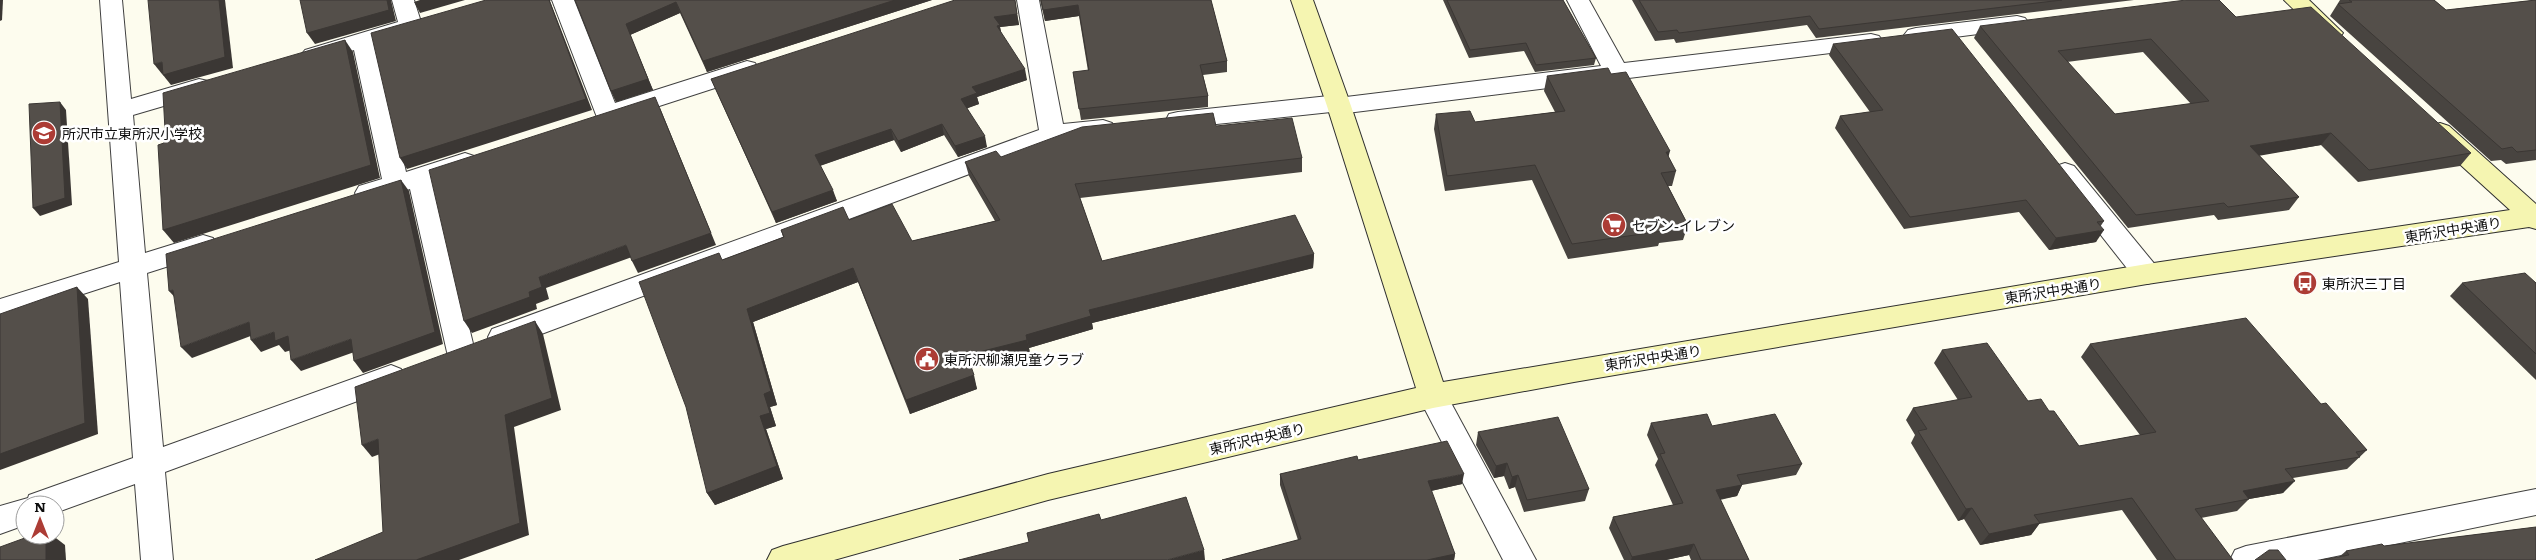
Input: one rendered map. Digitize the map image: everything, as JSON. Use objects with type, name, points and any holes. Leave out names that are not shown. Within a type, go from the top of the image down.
[{"type":"street","points":[[111,0],[157,560]]},
{"type":"street","points":[[289,62],[420,22],[403,0]]},
{"type":"street","points":[[563,0],[597,118],[765,63]]},
{"type":"street","points":[[1028,0],[1052,134]]},
{"type":"street","points":[[1302,0],[1338,104],[1433,396],[1520,560]]},
{"type":"street","points":[[1578,0],[1617,73]]},
{"type":"street","points":[[2295,0],[2346,46]]},
{"type":"street","points":[[1160,122],[1617,73],[2041,20]]},
{"type":"street","points":[[1952,30],[1970,53]]},
{"type":"street","points":[[364,40],[461,352]]},
{"type":"street","points":[[119,111],[223,81]]},
{"type":"street","points":[[2426,119],[2535,217]]},
{"type":"street","points":[[65,496],[1052,134],[1121,127]]},
{"type":"street","points":[[2050,152],[2147,274]]},
{"type":"street","points":[[350,199],[486,155]]},
{"type":"street","name":"東所沢中央通り","points":[[783,560],[1048,487],[1433,396],[1574,370],[2147,274],[2535,217]]},
{"type":"street","points":[[0,310],[221,239]]},
{"type":"street","points":[[2246,560],[2285,557],[2536,502]]},
{"type":"street","points":[[0,520],[15,515]]},
{"type":"building","points":[[148,0],[219,0],[225,57],[163,75],[162,62],[154,64]]},
{"type":"building","points":[[300,0],[387,0],[389,10],[307,33]]},
{"type":"building","points":[[486,0],[549,0],[586,99],[400,158],[371,33]]},
{"type":"building","points":[[575,0],[895,0],[703,61],[676,2],[626,24],[648,79],[611,91]]},
{"type":"building","points":[[955,0],[1015,0],[1017,14],[994,17],[1000,25],[997,26],[1025,69],[972,87],[977,93],[961,99],[985,136],[955,146],[942,124],[898,141],[891,129],[815,155],[833,190],[772,212],[711,79]]},
{"type":"building","points":[[1041,0],[1211,0],[1227,61],[1200,65],[1208,96],[1079,109],[1073,72],[1089,70],[1078,5],[1043,10]]},
{"type":"building","points":[[1447,0],[1563,0],[1596,58],[1536,65],[1526,43],[1470,50]]},
{"type":"building","points":[[1639,0],[2062,0],[1819,29],[1810,16],[1679,33],[1677,30],[1658,32]]},
{"type":"building","points":[[2186,0],[2219,0],[2236,17],[2311,7],[2471,153],[2369,170],[2331,133],[2250,146],[2299,197],[2228,207],[2224,203],[2136,215],[1980,26]],"holes":[[[2151,39],[2209,101],[2115,114],[2058,51]]]},
{"type":"building","points":[[2349,0],[2434,0],[2446,10],[2536,0],[2536,150],[2517,152],[2512,147],[2502,149],[2338,4],[2352,2]]},
{"type":"building","points":[[1952,29],[2104,221],[2097,222],[2104,230],[2056,238],[2026,200],[1910,217],[1840,116],[1883,110],[1833,44]]},
{"type":"building","points":[[345,40],[371,165],[163,230],[158,145],[164,143],[163,93]]},
{"type":"building","points":[[1608,68],[1611,74],[1626,72],[1670,151],[1666,152],[1676,171],[1661,173],[1688,225],[1661,228],[1663,231],[1572,244],[1535,165],[1447,176],[1436,114],[1470,111],[1475,122],[1565,111],[1547,76]]},
{"type":"building","points":[[655,97],[711,233],[632,261],[626,245],[539,277],[542,287],[529,292],[530,297],[464,321],[429,170]]},
{"type":"building","points":[[60,102],[65,198],[33,208],[29,104]]},
{"type":"building","points":[[1213,113],[1216,126],[1292,118],[1302,158],[1075,184],[1102,261],[1295,215],[1314,254],[1089,310],[1091,316],[1026,335],[1027,340],[967,355],[974,375],[906,400],[853,268],[747,309],[771,391],[764,394],[770,413],[760,416],[777,466],[707,493],[686,407],[639,282],[719,253],[722,260],[784,237],[781,230],[843,207],[849,220],[892,204],[912,241],[1000,220],[965,162],[996,151],[1001,157],[1082,127]]},
{"type":"building","points":[[401,180],[435,332],[354,361],[351,339],[291,360],[288,336],[275,341],[274,332],[251,340],[249,322],[181,347],[173,290],[169,291],[166,254]]},
{"type":"building","points":[[2525,273],[2536,283],[2536,354],[2462,283]]},
{"type":"building","points":[[77,287],[85,423],[0,454],[0,314]]},
{"type":"building","points":[[2246,318],[2321,404],[2326,403],[2367,450],[2356,452],[2360,457],[2285,469],[2295,481],[2243,491],[2249,499],[2195,509],[2233,560],[2176,560],[2132,498],[2034,515],[2040,523],[1989,534],[1972,508],[1966,509],[1918,431],[1927,429],[1913,408],[1972,397],[1942,350],[1987,343],[2028,401],[2041,399],[2049,411],[2054,411],[2079,446],[2156,432],[2090,344]]},
{"type":"building","points":[[535,321],[552,398],[505,415],[520,523],[416,560],[315,560],[383,532],[378,439],[362,445],[355,387]]},
{"type":"building","points":[[1707,414],[1712,426],[1775,414],[1802,464],[1737,475],[1742,485],[1716,490],[1749,560],[1701,560],[1694,544],[1632,557],[1613,517],[1683,503],[1660,454],[1665,453],[1651,423]]},
{"type":"building","points":[[1558,417],[1589,489],[1527,500],[1518,475],[1512,477],[1507,463],[1496,466],[1478,432]]},
{"type":"building","points":[[1447,441],[1464,474],[1428,481],[1455,554],[1427,560],[1222,560],[1301,539],[1280,474],[1357,456],[1358,460]]},
{"type":"building","points":[[1186,497],[1204,550],[1167,560],[959,560],[1029,542],[1027,533],[1099,514],[1101,520]]},
{"type":"building","points":[[2536,527],[2536,560],[2321,560],[2349,555],[2346,551],[2382,544],[2384,546]]},
{"type":"building","points":[[15,542],[15,545],[46,545],[46,560],[0,560],[0,547]]},
{"type":"building","points":[[2269,550],[2278,550],[2286,560],[2255,560]]},
{"type":"place","name":"所沢市立東所沢小学校","points":[[44,133]]},
{"type":"place","name":"セブン-イレブン","points":[[1614,225]]},
{"type":"place","name":"東所沢三丁目","points":[[2305,283]]},
{"type":"place","name":"東所沢柳瀬児童クラブ","points":[[927,359]]}]
